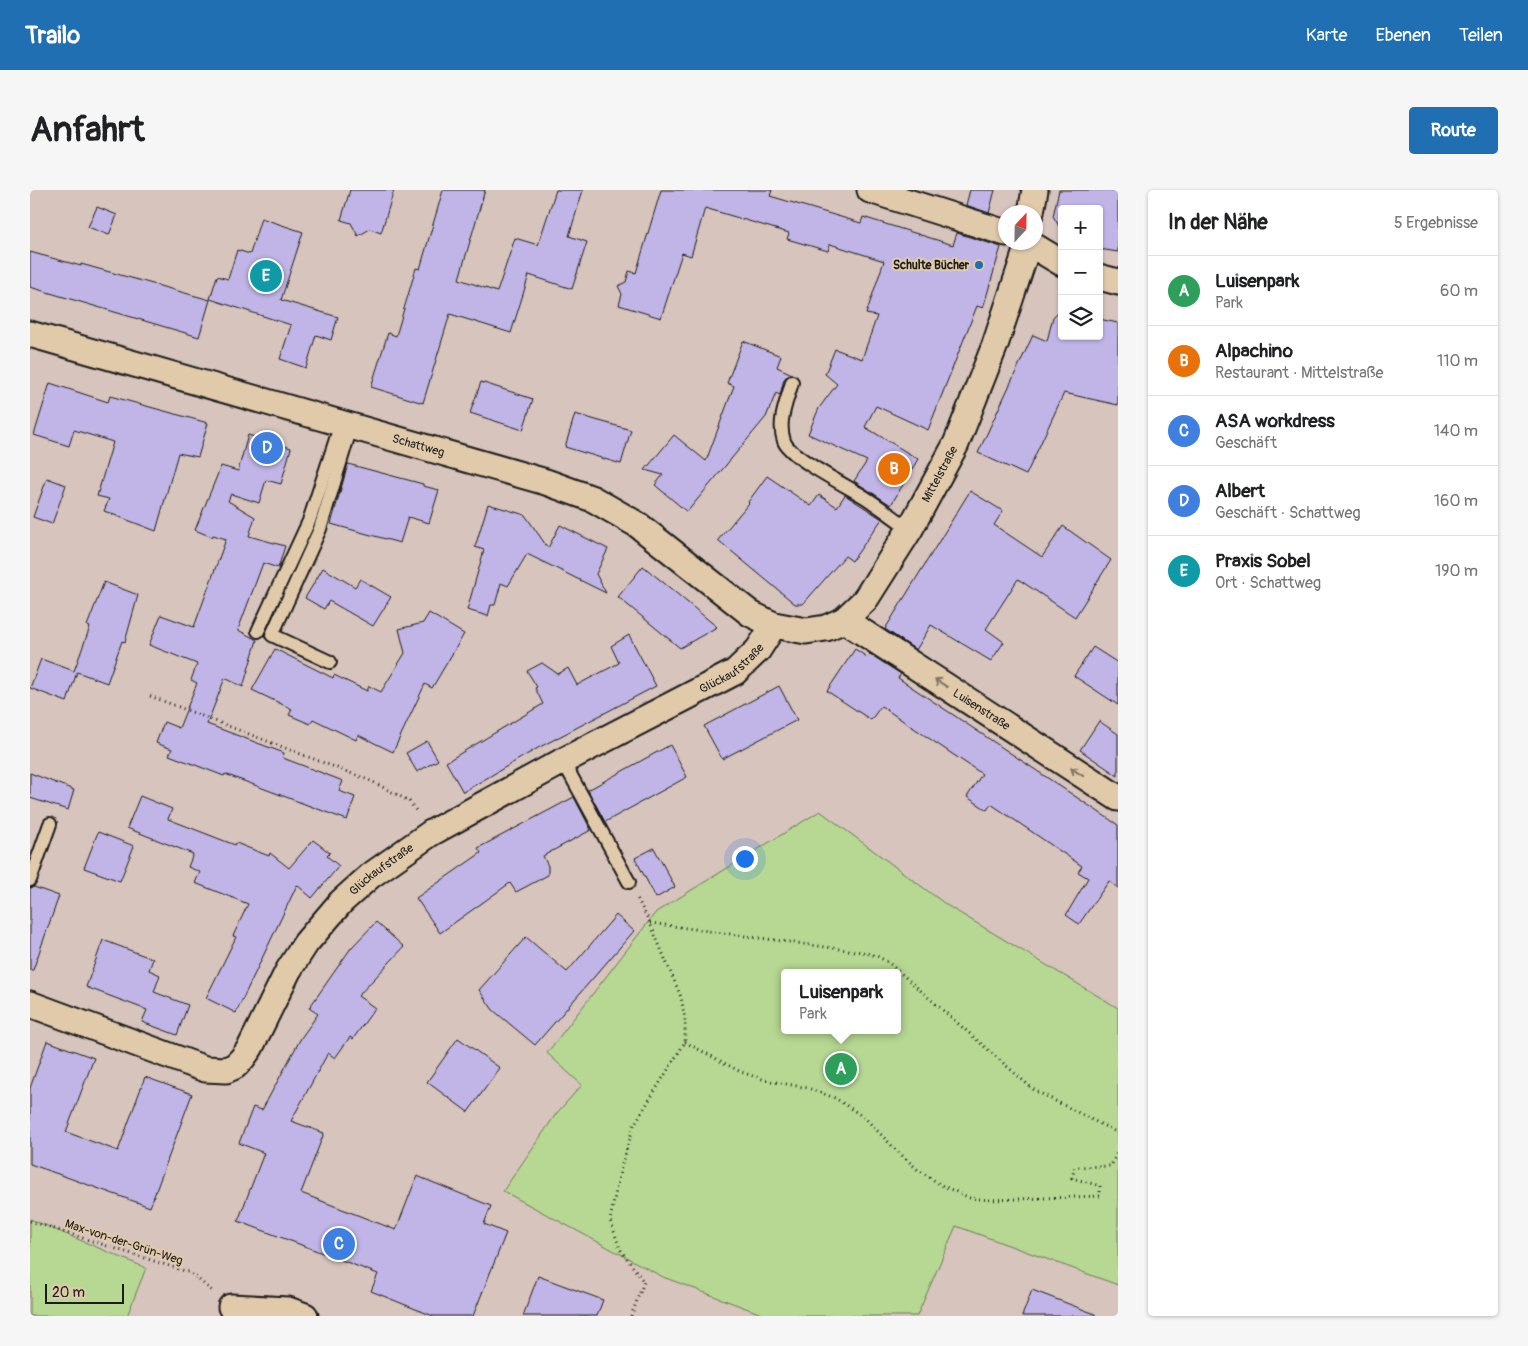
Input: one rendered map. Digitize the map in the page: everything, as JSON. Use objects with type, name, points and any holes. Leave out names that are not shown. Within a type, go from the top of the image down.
[{"type":"street","points":[[870,190],[998,230]]},
{"type":"street","points":[[1032,205],[1035,190]]},
{"type":"street","name":"Mittelstraße","points":[[774,625],[806,631],[826,628],[844,620],[865,600],[910,529],[956,444],[995,345],[1026,250]]},
{"type":"street","points":[[1040,250],[1058,261]]},
{"type":"street","points":[[1103,278],[1118,282]]},
{"type":"street","name":"Schattweg","points":[[30,334],[546,482],[593,499],[638,525],[751,614],[774,625]]},
{"type":"street","name":"Luisenstraße","points":[[844,620],[1118,798]]},
{"type":"street","name":"Glückaufstraße","points":[[30,1004],[205,1069],[226,1070],[235,1066],[250,1048],[288,972],[306,943],[342,902],[370,876],[431,833],[563,761],[735,672],[758,650],[774,625]]},
{"type":"street","points":[[231,1307],[288,1310],[305,1316]]},
{"type":"lane","points":[[792,382],[781,423],[785,444],[817,469],[864,497],[910,529]]},
{"type":"lane","points":[[258,631],[309,522],[346,425]]},
{"type":"lane","points":[[330,662],[272,635],[320,529],[346,425]]},
{"type":"lane","points":[[563,761],[629,882]]},
{"type":"lane","points":[[30,880],[50,824]]},
{"type":"path","points":[[150,696],[371,781],[410,801],[431,833]]},
{"type":"path","points":[[629,882],[650,923],[681,997],[685,1018],[685,1042],[634,1125],[620,1170],[610,1220],[620,1249],[644,1282],[631,1316]]},
{"type":"path","points":[[650,923],[862,952],[877,956],[896,969]]},
{"type":"path","points":[[901,974],[1034,1090],[1118,1133]]},
{"type":"path","points":[[685,1042],[741,1072],[765,1080],[808,1088],[835,1098],[865,1118],[917,1169],[942,1185],[970,1198],[989,1200],[1100,1196],[1100,1186],[1072,1178],[1075,1167],[1111,1166],[1118,1150]]},
{"type":"path","name":"Max-von-der-Grün-Weg","points":[[30,1221],[191,1273],[231,1307]]},
{"type":"green space","points":[[820,811],[948,906],[1118,1008],[1118,1285],[956,1226],[917,1316],[767,1316],[663,1277],[503,1191],[556,1114],[582,1085],[547,1053],[656,912]]},
{"type":"green space","points":[[30,1219],[146,1268],[127,1316],[30,1316]]},
{"type":"building","points":[[350,190],[394,190],[381,233],[370,229],[358,236],[351,223],[341,220]]},
{"type":"building","points":[[443,190],[485,190],[459,279],[497,292],[515,238],[538,245],[556,190],[583,190],[569,236],[587,242],[572,289],[529,275],[511,333],[450,314],[423,403],[371,387],[388,333],[396,336],[416,268],[420,269]]},
{"type":"building","points":[[661,190],[772,190],[770,196],[861,223],[863,217],[953,245],[957,233],[998,246],[998,250],[1000,250],[983,308],[977,306],[928,430],[876,406],[865,427],[918,459],[891,505],[854,481],[867,461],[808,434],[819,408],[837,384],[825,374],[835,349],[862,359],[877,316],[866,314],[884,261],[830,244],[828,251],[787,239],[789,233],[705,208],[691,256],[682,253],[661,318],[619,305],[622,294],[618,286],[626,282],[629,271],[636,273]]},
{"type":"building","points":[[970,190],[995,190],[989,213],[966,205]]},
{"type":"building","points":[[1059,190],[1118,190],[1118,252],[1103,250],[1103,205],[1058,205],[1058,224],[1053,216]]},
{"type":"building","points":[[97,207],[117,215],[109,235],[88,227]]},
{"type":"building","points":[[261,218],[303,232],[281,300],[338,317],[331,340],[316,335],[306,368],[280,359],[291,325],[210,299],[217,276],[228,279],[237,250],[250,254]]},
{"type":"building","points":[[30,252],[81,266],[81,264],[210,300],[199,337],[30,287]]},
{"type":"building","points":[[1058,312],[1058,340],[1103,340],[1103,320],[1118,323],[1118,405],[1064,393],[1026,475],[978,453],[1033,335],[1047,341],[1053,317]]},
{"type":"building","points":[[743,341],[781,356],[777,367],[792,374],[784,379],[780,395],[776,393],[766,417],[687,512],[655,485],[663,475],[645,470],[674,435],[706,461],[734,386],[727,383]]},
{"type":"building","points":[[481,382],[533,399],[523,430],[470,413]]},
{"type":"building","points":[[50,383],[108,402],[110,396],[208,423],[198,457],[178,453],[156,531],[104,511],[109,499],[97,496],[113,442],[74,430],[69,446],[34,435]]},
{"type":"building","points":[[575,414],[631,430],[621,464],[565,447]]},
{"type":"building","points":[[248,435],[291,448],[281,484],[266,480],[259,503],[231,494],[228,501],[255,517],[249,536],[285,546],[278,568],[263,563],[238,630],[257,640],[243,687],[225,678],[207,724],[284,753],[283,758],[343,781],[339,791],[355,797],[347,820],[169,755],[172,749],[156,743],[164,722],[179,728],[197,683],[191,680],[197,664],[149,645],[161,615],[194,627],[226,539],[213,535],[212,537],[195,530],[221,466],[238,471]]},
{"type":"building","points":[[348,464],[439,490],[429,523],[408,517],[400,543],[331,524]]},
{"type":"building","points":[[767,476],[811,506],[819,495],[837,507],[845,495],[882,519],[852,561],[845,556],[803,604],[795,604],[718,540],[749,503]]},
{"type":"building","points":[[47,478],[66,485],[52,524],[33,517]]},
{"type":"building","points":[[970,491],[1003,511],[994,525],[1042,557],[1063,526],[1111,560],[1075,617],[1018,579],[986,629],[1004,642],[991,661],[931,625],[916,650],[885,629]]},
{"type":"building","points":[[488,504],[525,515],[548,548],[560,525],[608,549],[596,574],[606,593],[527,554],[508,586],[501,583],[495,605],[491,605],[488,616],[467,610],[484,550],[475,547]]},
{"type":"building","points":[[643,566],[717,627],[680,648],[618,597]]},
{"type":"building","points":[[323,568],[355,587],[360,579],[391,597],[373,626],[329,601],[324,609],[305,598]]},
{"type":"building","points":[[104,582],[138,595],[125,642],[122,641],[107,683],[77,672],[67,702],[30,688],[41,659],[74,671],[90,627],[87,626]]},
{"type":"building","points":[[429,613],[464,634],[432,688],[425,684],[393,752],[358,735],[356,740],[313,719],[310,724],[289,715],[292,709],[252,690],[275,649],[333,678],[334,675],[367,691],[369,686],[381,692],[405,653],[399,629],[423,623]]},
{"type":"building","points":[[629,635],[656,686],[538,748],[463,792],[446,762],[543,704],[535,688],[537,687],[527,671],[542,663],[558,674],[568,668],[577,685],[619,663],[611,646]]},
{"type":"building","points":[[1093,647],[1118,663],[1118,705],[1074,676]]},
{"type":"building","points":[[855,649],[867,657],[870,654],[901,674],[898,678],[1118,825],[1118,888],[1109,881],[1079,924],[1066,915],[1088,878],[1078,872],[1082,866],[991,804],[987,810],[967,797],[982,774],[881,706],[871,720],[827,691]]},
{"type":"building","points":[[779,686],[797,720],[722,759],[704,726]]},
{"type":"building","points":[[1099,721],[1118,734],[1118,776],[1080,750]]},
{"type":"building","points":[[427,741],[438,760],[417,772],[406,753]]},
{"type":"building","points":[[670,745],[687,777],[605,822],[588,790]]},
{"type":"building","points":[[30,773],[74,790],[68,810],[30,798]]},
{"type":"building","points":[[140,796],[172,809],[168,819],[235,845],[236,843],[269,856],[270,853],[289,868],[313,840],[330,853],[327,856],[339,866],[312,898],[297,885],[236,1013],[206,998],[236,937],[233,936],[248,904],[195,883],[200,872],[188,867],[193,854],[127,828]]},
{"type":"building","points":[[574,797],[591,830],[543,856],[548,866],[548,875],[516,892],[510,883],[440,933],[416,898],[481,853],[478,848]]},
{"type":"building","points":[[98,832],[134,846],[120,881],[84,868]]},
{"type":"building","points":[[654,848],[675,887],[656,898],[635,858]]},
{"type":"building","points":[[34,887],[59,896],[33,970],[30,970],[30,888]]},
{"type":"building","points":[[616,915],[634,931],[535,1045],[493,1010],[479,990],[526,937],[567,972]]},
{"type":"building","points":[[376,922],[404,947],[358,996],[375,1008],[353,1039],[350,1037],[335,1058],[328,1053],[291,1121],[324,1133],[301,1193],[396,1230],[417,1176],[491,1206],[484,1224],[506,1233],[473,1316],[433,1316],[371,1291],[378,1274],[238,1221],[264,1153],[239,1143],[253,1107],[262,1110],[301,1038],[318,1014],[309,1008],[351,948]]},
{"type":"building","points":[[103,940],[153,959],[149,970],[160,975],[154,992],[188,1005],[177,1035],[142,1022],[147,1010],[86,987]]},
{"type":"building","points":[[458,1038],[500,1068],[468,1112],[427,1082]]},
{"type":"building","points":[[47,1041],[94,1058],[66,1132],[118,1151],[145,1077],[192,1094],[150,1207],[30,1164],[30,1088]]},
{"type":"building","points":[[538,1276],[603,1300],[597,1316],[523,1316]]},
{"type":"building","points":[[1032,1290],[1095,1314],[1095,1316],[1022,1316]]},
{"type":"place","name":"Schulte Bücher","points":[[979,265]]},
{"type":"place","name":"Praxis Sobel","points":[[266,276]]},
{"type":"place","name":"Albert","points":[[267,448]]},
{"type":"place","name":"Alpachino","points":[[894,469]]},
{"type":"place","name":"Luisenpark","points":[[841,1069]]},
{"type":"place","name":"ASA workdress","points":[[339,1244]]}]
